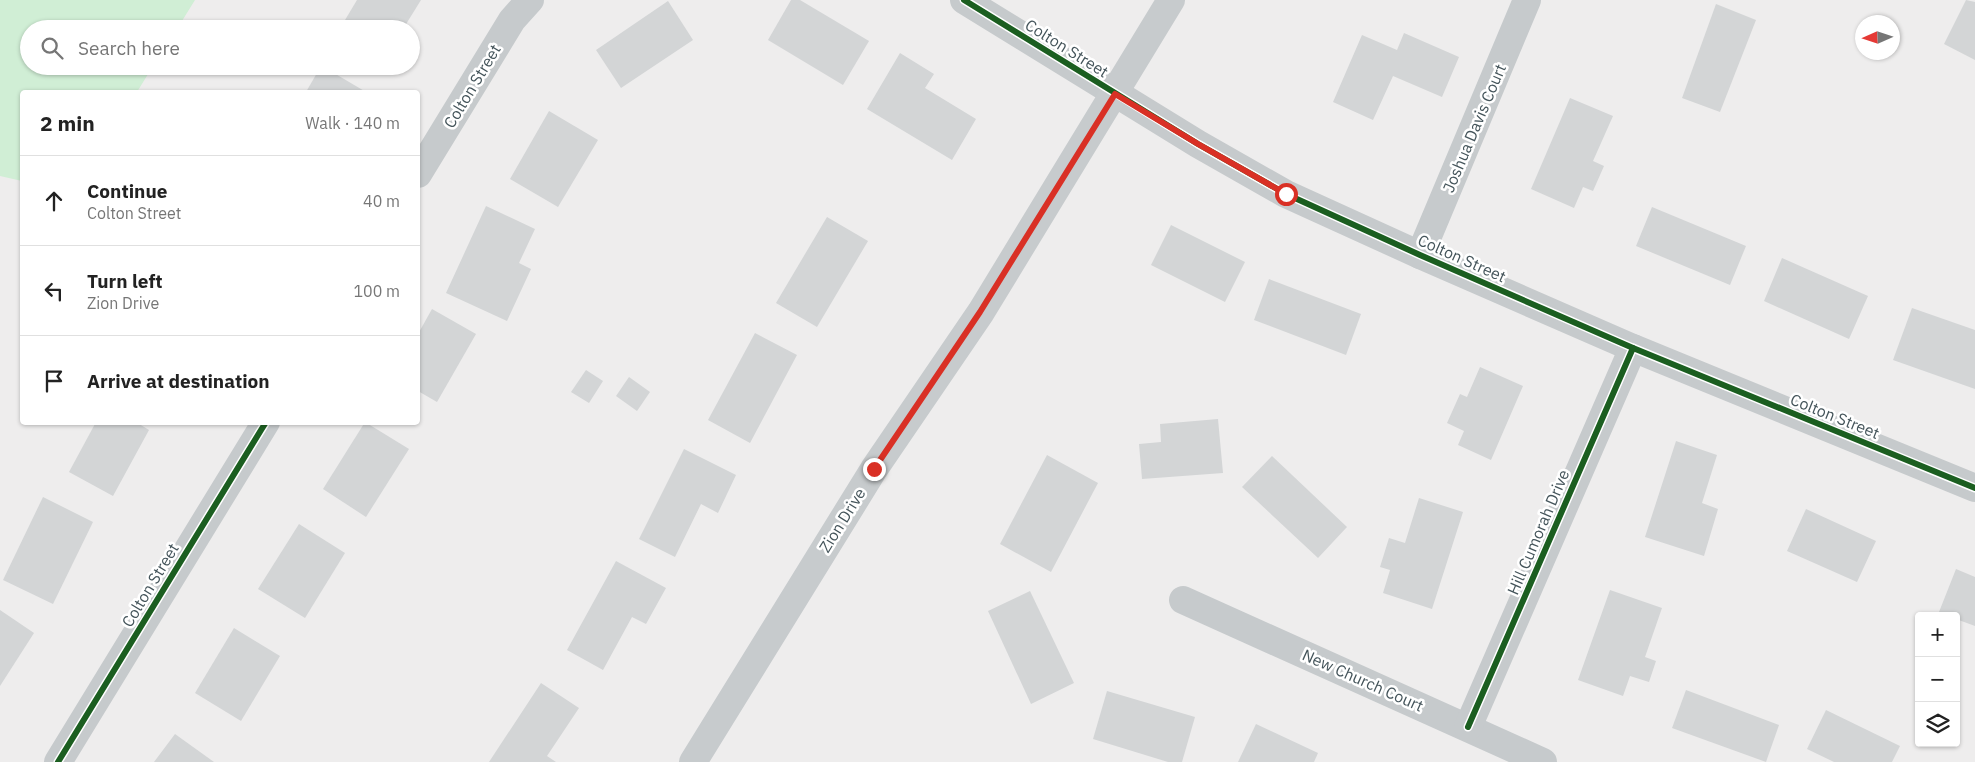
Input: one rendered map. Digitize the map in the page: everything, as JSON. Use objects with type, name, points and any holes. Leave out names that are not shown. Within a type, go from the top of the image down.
[{"type":"main road","name":"Zion Drive","points":[[693,762],[874,469],[980,312],[1171,0]]},
{"type":"street","name":"Colton Street","points":[[420,171],[512,20],[530,0]]},
{"type":"street","name":"Colton Street","points":[[964,0],[1115,94],[1286,194],[1633,348],[1975,488]]},
{"type":"street","name":"Joshua Davis Court","points":[[1420,255],[1527,0]]},
{"type":"street","name":"Hill Cumorah Drive","points":[[1468,727],[1633,348]]},
{"type":"street","name":"Colton Street","points":[[58,762],[264,425]]},
{"type":"street","name":"New Church Court","points":[[1183,600],[1543,762]]},
{"type":"green space","points":[[0,0],[195,0],[183,20],[20,20],[20,75],[147,75],[138,90],[20,90],[20,181],[0,176]]},
{"type":"building","points":[[357,0],[421,0],[409,20],[345,20]]},
{"type":"building","points":[[791,0],[800,0],[869,41],[843,85],[768,40]]},
{"type":"building","points":[[1966,0],[1975,2],[1975,60],[1944,44]]},
{"type":"building","points":[[668,1],[693,40],[621,88],[596,50]]},
{"type":"building","points":[[1716,4],[1756,20],[1720,112],[1682,98]]},
{"type":"building","points":[[1404,33],[1459,57],[1442,97],[1393,76],[1373,120],[1333,102],[1362,35],[1397,50]]},
{"type":"building","points":[[900,53],[934,74],[925,88],[976,119],[952,160],[867,109]]},
{"type":"building","points":[[316,75],[337,75],[363,90],[307,90]]},
{"type":"building","points":[[1570,98],[1613,116],[1593,161],[1604,166],[1593,191],[1583,187],[1574,208],[1531,189]]},
{"type":"building","points":[[549,111],[598,140],[558,207],[510,179]]},
{"type":"building","points":[[486,206],[535,229],[519,263],[531,269],[507,321],[446,293]]},
{"type":"building","points":[[1652,207],[1746,246],[1730,285],[1636,246]]},
{"type":"building","points":[[827,217],[868,241],[817,327],[776,303]]},
{"type":"building","points":[[1171,225],[1245,262],[1225,302],[1151,265]]},
{"type":"building","points":[[1782,258],[1868,296],[1849,339],[1764,301]]},
{"type":"building","points":[[1269,279],[1361,314],[1346,355],[1254,320]]},
{"type":"building","points":[[1912,308],[1975,330],[1975,389],[1893,360]]},
{"type":"building","points":[[432,309],[476,334],[437,402],[420,392],[420,330]]},
{"type":"building","points":[[755,333],[797,355],[750,443],[708,420]]},
{"type":"building","points":[[1480,367],[1523,386],[1491,460],[1458,445],[1464,431],[1447,423],[1460,394],[1467,397]]},
{"type":"building","points":[[586,370],[603,381],[589,403],[571,392]]},
{"type":"building","points":[[629,377],[650,392],[637,411],[616,396]]},
{"type":"building","points":[[1218,419],[1223,473],[1142,479],[1139,444],[1161,442],[1160,424]]},
{"type":"building","points":[[94,425],[141,425],[149,430],[113,496],[69,472]]},
{"type":"building","points":[[363,425],[370,425],[409,449],[366,517],[323,489]]},
{"type":"building","points":[[1676,441],[1717,455],[1702,503],[1718,509],[1704,556],[1645,537]]},
{"type":"building","points":[[684,449],[736,475],[718,513],[701,504],[675,557],[639,539]]},
{"type":"building","points":[[1047,455],[1098,483],[1051,572],[1000,544]]},
{"type":"building","points":[[1272,456],[1347,527],[1318,558],[1242,487]]},
{"type":"building","points":[[43,497],[93,522],[53,604],[3,580]]},
{"type":"building","points":[[1419,498],[1463,512],[1432,609],[1383,593],[1390,570],[1380,567],[1389,538],[1405,543]]},
{"type":"building","points":[[1806,509],[1876,541],[1857,582],[1787,551]]},
{"type":"building","points":[[299,524],[345,553],[305,618],[258,589]]},
{"type":"building","points":[[616,561],[666,588],[646,624],[632,617],[603,670],[567,650]]},
{"type":"building","points":[[1956,569],[1975,577],[1975,626],[1960,620],[1960,612],[1939,612]]},
{"type":"building","points":[[1610,590],[1662,608],[1645,657],[1656,661],[1649,682],[1630,676],[1623,696],[1578,680]]},
{"type":"building","points":[[1030,591],[1074,683],[1031,704],[988,611]]},
{"type":"building","points":[[0,610],[34,633],[0,686]]},
{"type":"building","points":[[234,628],[280,656],[241,721],[195,693]]},
{"type":"building","points":[[541,683],[579,708],[547,756],[556,762],[489,762]]},
{"type":"building","points":[[1686,690],[1779,725],[1766,762],[1672,728]]},
{"type":"building","points":[[1107,691],[1195,717],[1182,762],[1168,762],[1093,739]]},
{"type":"building","points":[[1826,710],[1900,746],[1892,762],[1834,762],[1807,749]]},
{"type":"building","points":[[1256,724],[1318,753],[1314,762],[1238,762]]},
{"type":"building","points":[[175,734],[214,762],[154,762]]},
{"type":"cycle path","points":[[964,0],[1198,144],[1286,194],[1633,348],[1975,488]]},
{"type":"cycle path","points":[[1468,727],[1633,348]]},
{"type":"cycle path","points":[[58,762],[264,425]]},
{"type":"route","points":[[874,469],[980,312],[1115,94],[1286,194]]}]
